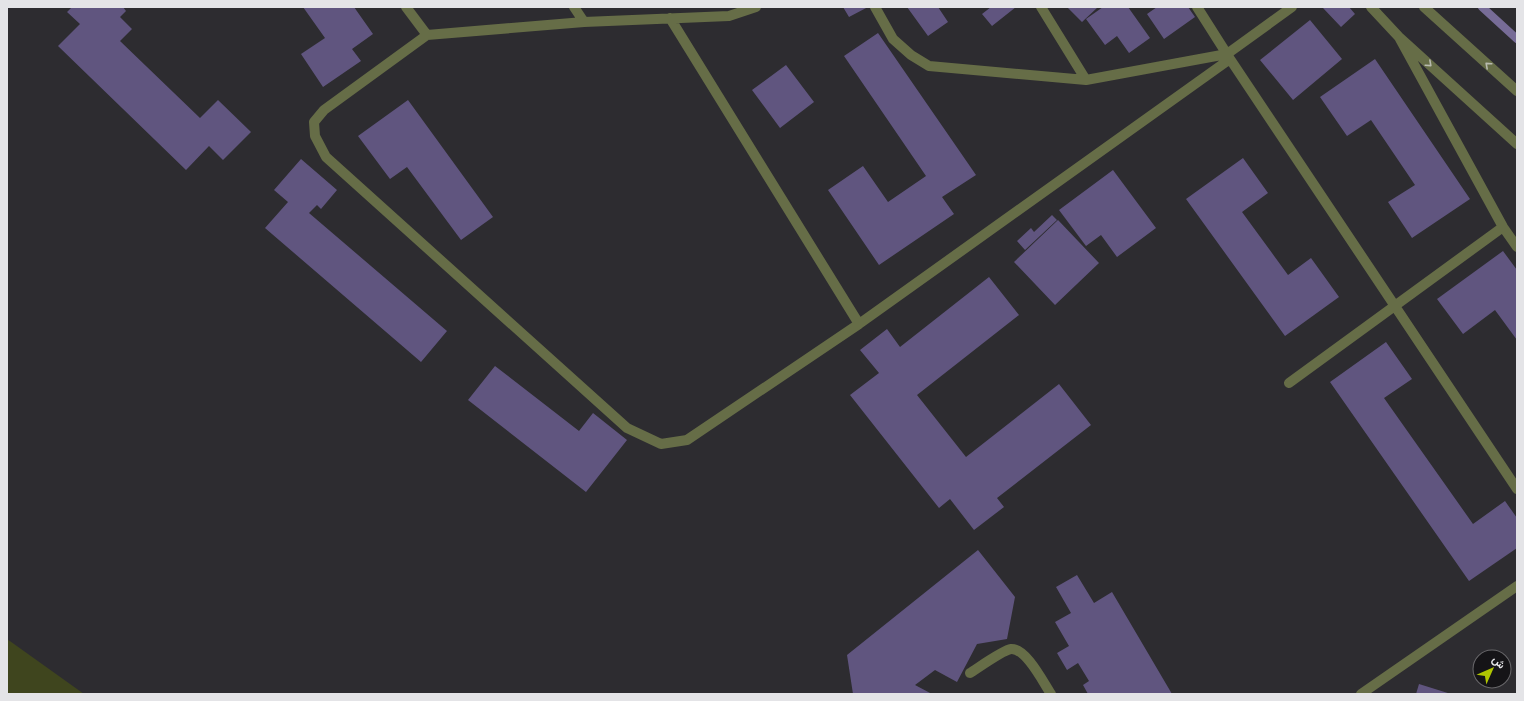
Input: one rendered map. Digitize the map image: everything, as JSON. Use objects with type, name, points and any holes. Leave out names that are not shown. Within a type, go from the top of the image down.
[{"type":"street","points":[[406,7],[426,35]]},
{"type":"street","points":[[574,7],[584,22]]},
{"type":"street","points":[[723,7],[729,16]]},
{"type":"street","points":[[756,7],[729,16],[584,22],[426,35],[324,110],[314,122],[315,136],[326,156],[627,428],[661,444],[687,440],[859,324],[1229,56],[1292,7]]},
{"type":"street","points":[[874,7],[893,39],[911,55],[929,66],[1086,80],[1229,56]]},
{"type":"street","points":[[1041,7],[1086,80]]},
{"type":"street","points":[[1197,7],[1517,489]]},
{"type":"street","points":[[1371,7],[1399,37],[1517,144]]},
{"type":"street","points":[[1424,7],[1517,91]]},
{"type":"street","points":[[670,18],[859,324]]},
{"type":"street","points":[[1399,37],[1503,227],[1517,247]]},
{"type":"street","points":[[1289,383],[1503,227]]},
{"type":"street","points":[[1361,694],[1517,586]]},
{"type":"street","points":[[970,673],[1009,649],[1018,650],[1026,656],[1051,694]]},
{"type":"green space","points":[[7,639],[84,694],[7,694]]},
{"type":"building","points":[[72,7],[123,7],[126,11],[120,17],[132,29],[120,41],[200,118],[218,100],[251,132],[223,160],[209,146],[186,170],[58,46],[80,24],[67,12]]},
{"type":"building","points":[[303,7],[354,7],[373,34],[352,49],[361,61],[323,87],[301,54],[325,38]]},
{"type":"building","points":[[843,7],[868,7],[849,17]]},
{"type":"building","points":[[907,7],[938,7],[948,22],[928,36]]},
{"type":"building","points":[[991,7],[1016,7],[992,26],[982,14]]},
{"type":"building","points":[[1067,7],[1098,7],[1082,22]]},
{"type":"building","points":[[1103,7],[1128,7],[1150,38],[1129,53],[1117,36],[1105,45],[1086,19]]},
{"type":"building","points":[[1157,7],[1188,7],[1195,17],[1164,39],[1147,14]]},
{"type":"building","points":[[1349,7],[1355,14],[1341,27],[1323,8]]},
{"type":"building","points":[[1310,20],[1342,59],[1293,100],[1260,60]]},
{"type":"building","points":[[878,33],[976,175],[942,197],[954,214],[879,265],[828,190],[863,166],[888,202],[926,176],[844,56]]},
{"type":"building","points":[[1375,59],[1470,199],[1412,238],[1388,202],[1415,185],[1371,120],[1347,136],[1320,97]]},
{"type":"building","points":[[786,65],[814,102],[780,128],[752,90]]},
{"type":"building","points":[[408,100],[493,217],[461,240],[407,167],[390,179],[358,136]]},
{"type":"building","points":[[1243,158],[1268,193],[1242,212],[1288,275],[1311,258],[1339,297],[1285,336],[1186,199]]},
{"type":"building","points":[[301,159],[337,190],[321,209],[317,205],[309,213],[447,331],[421,362],[265,228],[288,202],[274,190]]},
{"type":"building","points":[[1113,170],[1156,228],[1117,257],[1101,235],[1086,246],[1059,210]]},
{"type":"building","points":[[1052,215],[1057,220],[1025,250],[1017,241],[1031,228],[1034,232]]},
{"type":"building","points":[[1058,220],[1099,263],[1055,305],[1014,262]]},
{"type":"building","points":[[1503,251],[1517,270],[1517,340],[1495,310],[1463,334],[1437,299]]},
{"type":"building","points":[[989,277],[1019,315],[917,395],[966,457],[1059,384],[1091,425],[997,498],[1004,507],[974,530],[950,499],[939,508],[850,395],[879,373],[860,350],[887,329],[900,347]]},
{"type":"building","points":[[1386,342],[1412,379],[1384,398],[1473,524],[1505,501],[1517,518],[1517,548],[1469,581],[1330,382]]},
{"type":"building","points":[[495,366],[579,431],[593,413],[627,440],[586,492],[468,400]]},
{"type":"building","points":[[978,550],[1015,597],[1007,639],[977,644],[957,682],[935,670],[915,685],[932,694],[853,694],[847,655]]},
{"type":"building","points":[[1077,575],[1094,603],[1112,592],[1172,694],[1088,694],[1083,685],[1089,681],[1078,663],[1067,670],[1057,653],[1069,646],[1055,622],[1071,613],[1056,587]]},
{"type":"building","points":[[1419,684],[1451,694],[1416,694]]},
{"type":"waterway","points":[[1482,7],[1517,39]]}]
